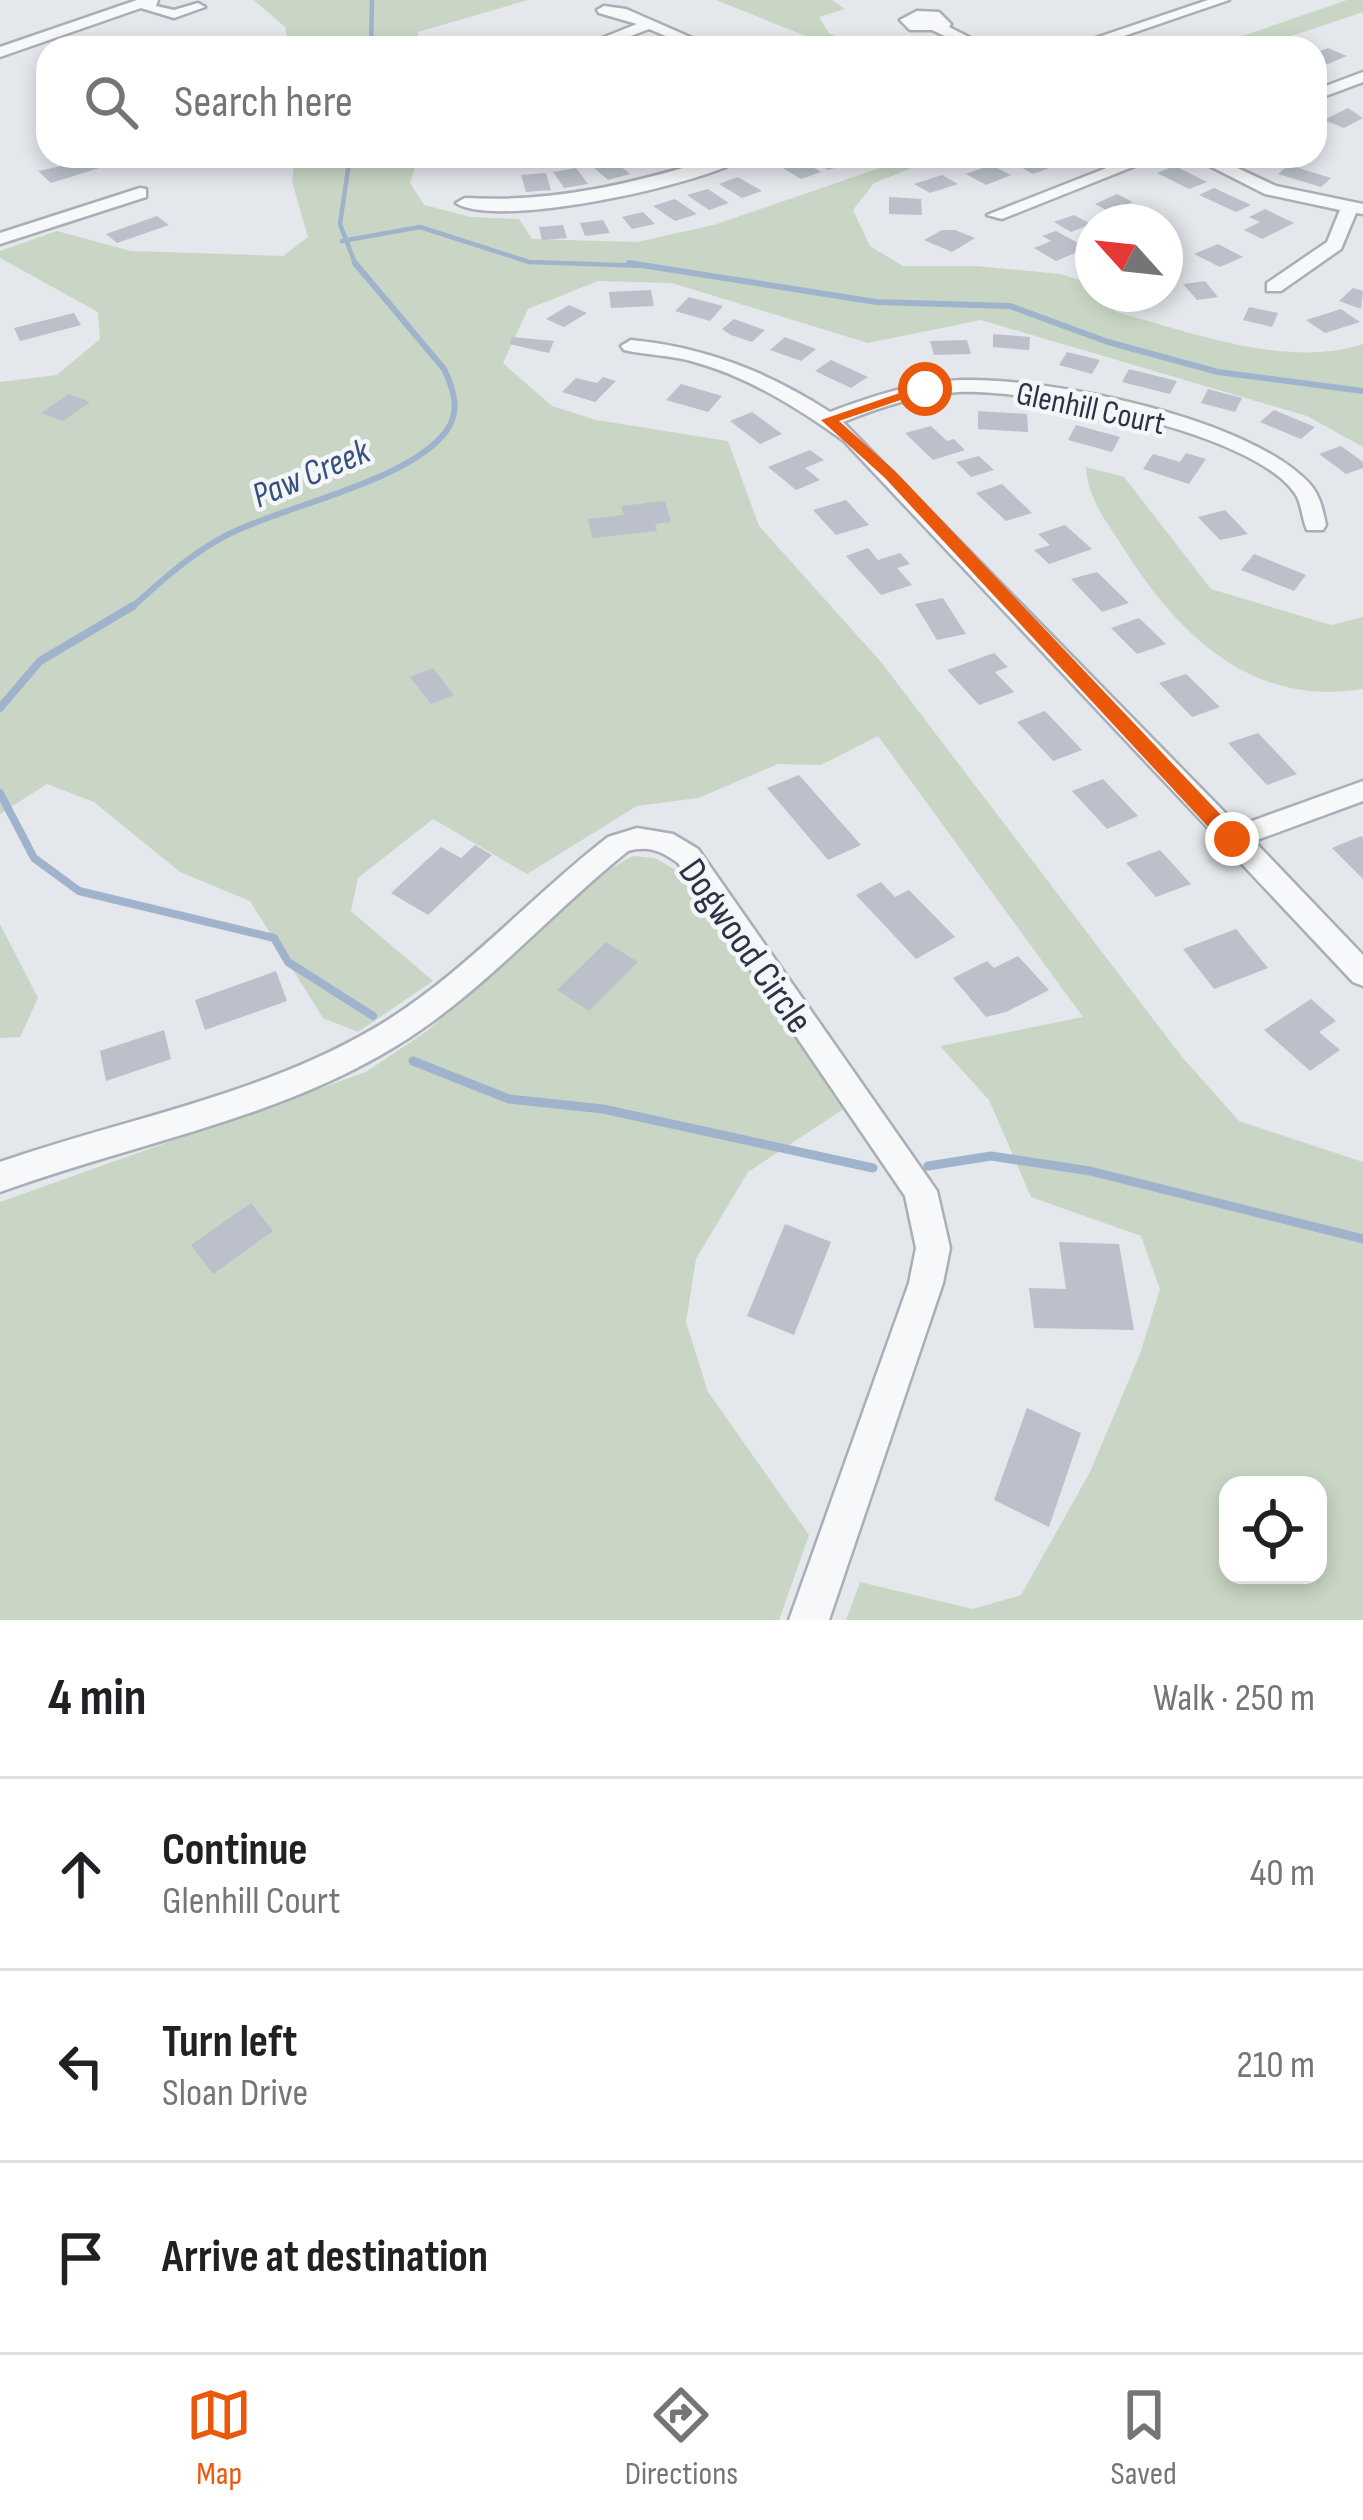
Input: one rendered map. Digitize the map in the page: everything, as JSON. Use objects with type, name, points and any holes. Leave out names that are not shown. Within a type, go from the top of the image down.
[{"type":"street","points":[[1111,36],[1222,0]]},
{"type":"street","points":[[45,36],[153,6],[200,4],[194,29],[153,6]]},
{"type":"street","points":[[604,10],[680,36]]},
{"type":"street","points":[[616,36],[650,23]]},
{"type":"street","points":[[938,28],[956,36]]},
{"type":"street","points":[[0,52],[36,39]]},
{"type":"street","points":[[1327,90],[1363,77]]},
{"type":"street","points":[[669,168],[680,175]]},
{"type":"street","points":[[465,202],[571,204],[702,168]]},
{"type":"street","points":[[996,215],[1120,168]]},
{"type":"street","points":[[1224,168],[1271,190],[1356,208],[1335,245],[1274,287]]},
{"type":"street","points":[[0,239],[140,193]]},
{"type":"street","points":[[631,346],[712,359],[783,391],[829,420],[890,475],[1363,974]]},
{"type":"street","name":"Glenhill Court","points":[[829,420],[925,389],[974,386],[1047,393],[1194,429],[1255,452],[1304,491],[1315,526]]},
{"type":"street","points":[[1232,839],[1363,791]]},
{"type":"street","name":"Dogwood Circle","points":[[0,1177],[229,1103],[350,1056],[428,1005],[617,844],[643,836],[673,844],[688,856],[881,1131],[930,1214],[932,1248],[926,1283],[809,1620]]},
{"type":"green space","points":[[254,0],[528,0],[418,32],[418,36],[287,36],[285,27]]},
{"type":"green space","points":[[716,0],[832,0],[845,9],[819,17],[835,36],[805,36]]},
{"type":"green space","points":[[1347,0],[1363,0],[1363,12],[1292,36],[1243,36]]},
{"type":"green space","points":[[294,168],[414,168],[410,183],[424,205],[471,217],[519,219],[532,239],[637,242],[714,225],[880,168],[912,168],[874,183],[853,210],[870,246],[903,266],[975,266],[1060,274],[1075,279],[1075,312],[1116,312],[1239,345],[1303,352],[1363,344],[1363,447],[1307,416],[981,320],[868,343],[672,283],[598,281],[528,309],[503,363],[552,406],[596,420],[728,441],[759,526],[881,662],[1182,1057],[1239,1121],[1363,1162],[1363,1620],[846,1620],[860,1582],[973,1609],[1021,1595],[1090,1472],[1140,1354],[1160,1289],[1141,1236],[1031,1197],[989,1100],[940,1046],[1083,1017],[878,736],[821,765],[778,764],[698,798],[637,806],[527,874],[433,819],[358,878],[351,911],[433,981],[358,1032],[323,1018],[250,901],[180,872],[94,802],[47,784],[0,814],[0,382],[57,375],[100,339],[98,312],[0,258],[0,251],[57,231],[131,251],[283,256],[308,237],[292,182]]},
{"type":"green space","points":[[1086,467],[1124,477],[1211,589],[1331,625],[1363,617],[1363,689],[1323,692],[1287,687],[1253,676],[1222,658],[1169,610],[1146,581],[1094,500]]},
{"type":"green space","points":[[633,856],[655,858],[679,872],[845,1108],[748,1172],[696,1259],[686,1322],[708,1392],[809,1535],[779,1620],[0,1620],[0,1202],[366,1072],[427,1031],[606,871]]},
{"type":"green space","points":[[0,924],[38,998],[20,1037],[0,1038]]},
{"type":"building","points":[[1328,48],[1347,56],[1327,64]]},
{"type":"building","points":[[1348,108],[1363,118],[1344,128],[1327,118]]},
{"type":"building","points":[[52,168],[99,168],[51,183],[38,171]]},
{"type":"building","points":[[576,168],[588,184],[564,188],[553,172]]},
{"type":"building","points":[[594,168],[623,168],[630,174],[608,180]]},
{"type":"building","points":[[783,168],[821,172],[801,179]]},
{"type":"building","points":[[997,168],[1011,175],[986,185],[966,174]]},
{"type":"building","points":[[1179,168],[1207,182],[1189,189],[1157,173]]},
{"type":"building","points":[[1285,168],[1299,168],[1331,178],[1321,187],[1278,174]]},
{"type":"building","points":[[546,173],[551,190],[526,192],[521,175]]},
{"type":"building","points":[[942,175],[958,184],[930,193],[914,184]]},
{"type":"building","points":[[738,177],[762,191],[742,198],[719,184]]},
{"type":"building","points":[[1214,188],[1251,205],[1236,212],[1199,195]]},
{"type":"building","points":[[708,189],[729,203],[709,210],[687,195]]},
{"type":"building","points":[[1117,194],[1133,202],[1128,204],[1095,204]]},
{"type":"building","points":[[889,197],[921,199],[922,215],[889,214]]},
{"type":"building","points":[[675,199],[697,214],[675,221],[653,206]]},
{"type":"building","points":[[1265,209],[1294,223],[1262,239],[1244,230],[1260,222],[1249,217]]},
{"type":"building","points":[[643,212],[655,224],[632,229],[622,217]]},
{"type":"building","points":[[1074,215],[1075,230],[1071,232],[1054,222]]},
{"type":"building","points":[[157,216],[169,225],[117,243],[106,234]]},
{"type":"building","points":[[603,220],[610,233],[585,236],[580,223]]},
{"type":"building","points":[[563,225],[567,238],[542,240],[539,227]]},
{"type":"building","points":[[942,230],[975,238],[952,252],[924,240]]},
{"type":"building","points":[[1056,231],[1075,241],[1075,253],[1056,261],[1034,248],[1051,241],[1042,236]]},
{"type":"building","points":[[1218,244],[1243,257],[1220,267],[1194,254]]},
{"type":"building","points":[[1205,281],[1218,297],[1197,300],[1183,284]]},
{"type":"building","points":[[1353,288],[1363,291],[1361,309],[1339,301]]},
{"type":"building","points":[[651,290],[654,306],[611,308],[609,292]]},
{"type":"building","points":[[689,297],[723,306],[710,321],[675,311]]},
{"type":"building","points":[[569,305],[587,313],[564,327],[546,319]]},
{"type":"building","points":[[1249,307],[1278,313],[1272,327],[1243,320]]},
{"type":"building","points":[[1341,309],[1360,322],[1325,333],[1306,320]]},
{"type":"building","points":[[74,313],[81,325],[20,341],[14,328]]},
{"type":"building","points":[[734,319],[765,330],[752,342],[731,335],[722,329]]},
{"type":"building","points":[[993,334],[1030,337],[1029,350],[993,347]]},
{"type":"building","points":[[512,337],[554,341],[549,353],[509,344]]},
{"type":"building","points":[[785,337],[816,349],[801,361],[770,350]]},
{"type":"building","points":[[967,340],[971,354],[934,355],[930,341]]},
{"type":"building","points":[[1067,352],[1100,360],[1092,374],[1059,365]]},
{"type":"building","points":[[831,360],[868,377],[851,388],[815,371]]},
{"type":"building","points":[[1129,369],[1177,381],[1170,394],[1122,382]]},
{"type":"building","points":[[603,377],[616,381],[595,402],[562,392],[576,378],[597,383]]},
{"type":"building","points":[[681,384],[722,396],[708,412],[666,400]]},
{"type":"building","points":[[1208,389],[1242,398],[1235,412],[1201,403]]},
{"type":"building","points":[[69,394],[90,402],[63,421],[41,413]]},
{"type":"building","points":[[1274,410],[1315,427],[1301,439],[1260,422]]},
{"type":"building","points":[[978,411],[1027,414],[1028,432],[978,429]]},
{"type":"building","points":[[752,412],[782,434],[760,444],[730,421]]},
{"type":"building","points":[[1076,425],[1120,437],[1112,452],[1068,440]]},
{"type":"building","points":[[931,426],[965,450],[933,460],[905,433]]},
{"type":"building","points":[[1341,446],[1363,462],[1363,468],[1346,474],[1319,454]]},
{"type":"building","points":[[810,450],[824,460],[805,468],[820,480],[796,490],[768,467]]},
{"type":"building","points":[[1186,453],[1206,459],[1189,484],[1143,469],[1153,454],[1180,462]]},
{"type":"building","points":[[979,456],[994,470],[971,477],[956,462]]},
{"type":"building","points":[[1002,484],[1032,513],[1006,521],[976,493]]},
{"type":"building","points":[[846,500],[869,525],[836,535],[813,510]]},
{"type":"building","points":[[665,501],[671,522],[655,524],[657,531],[592,538],[588,519],[624,515],[621,506]]},
{"type":"building","points":[[1225,510],[1248,534],[1220,540],[1198,517]]},
{"type":"building","points":[[1065,525],[1092,549],[1049,564],[1034,550],[1050,545],[1038,534]]},
{"type":"building","points":[[868,548],[878,560],[900,553],[910,564],[897,568],[912,585],[881,595],[846,556]]},
{"type":"building","points":[[1254,554],[1306,575],[1294,591],[1241,570]]},
{"type":"building","points":[[1097,572],[1129,603],[1102,612],[1071,579]]},
{"type":"building","points":[[943,598],[966,634],[937,640],[915,604]]},
{"type":"building","points":[[1139,618],[1166,644],[1137,654],[1111,628]]},
{"type":"building","points":[[994,653],[1008,667],[995,672],[1014,692],[979,705],[947,670]]},
{"type":"building","points":[[433,668],[454,695],[431,704],[410,677]]},
{"type":"building","points":[[1186,674],[1220,707],[1192,717],[1159,683]]},
{"type":"building","points":[[1045,711],[1082,750],[1053,761],[1017,722]]},
{"type":"building","points":[[1258,733],[1297,774],[1267,785],[1228,743]]},
{"type":"building","points":[[799,775],[861,845],[828,860],[767,788]]},
{"type":"building","points":[[1103,779],[1138,816],[1107,829],[1072,791]]},
{"type":"building","points":[[1363,838],[1363,879],[1332,848]]},
{"type":"building","points":[[475,845],[492,855],[428,915],[391,893],[441,847],[461,858]]},
{"type":"building","points":[[1160,850],[1191,884],[1156,897],[1126,863]]},
{"type":"building","points":[[881,882],[895,897],[909,890],[955,937],[916,959],[856,895]]},
{"type":"building","points":[[1236,929],[1268,968],[1214,989],[1183,949]]},
{"type":"building","points":[[606,942],[638,962],[589,1011],[557,990]]},
{"type":"building","points":[[1018,956],[1049,990],[986,1017],[953,978],[987,961],[994,968]]},
{"type":"building","points":[[276,971],[287,1001],[205,1030],[195,1000]]},
{"type":"building","points":[[1311,999],[1336,1021],[1319,1032],[1340,1050],[1310,1071],[1264,1030]]},
{"type":"building","points":[[164,1030],[171,1059],[106,1081],[100,1051]]},
{"type":"building","points":[[251,1203],[273,1231],[213,1274],[191,1245]]},
{"type":"building","points":[[785,1224],[831,1242],[794,1335],[747,1316]]},
{"type":"building","points":[[1059,1242],[1119,1244],[1134,1330],[1034,1328],[1029,1288],[1066,1289]]},
{"type":"building","points":[[1027,1408],[1081,1433],[1049,1527],[994,1500]]},
{"type":"waterway","name":"Paw Creek","points":[[371,36],[372,0]]},
{"type":"waterway","name":"Paw Creek","points":[[346,240],[340,224],[348,168]]},
{"type":"waterway","points":[[346,240],[420,227],[529,262],[648,266]]},
{"type":"waterway","name":"Paw Creek","points":[[342,241],[346,240]]},
{"type":"waterway","name":"Paw Creek","points":[[346,240],[356,266]]},
{"type":"waterway","name":"Paw Creek","points":[[130,609],[187,560],[225,536],[376,478],[429,448],[447,430],[455,407],[444,369],[355,263]]},
{"type":"waterway","points":[[629,263],[648,266]]},
{"type":"waterway","points":[[648,266],[876,302],[1010,306],[1108,342],[1218,372],[1363,391]]},
{"type":"waterway","name":"Paw Creek","points":[[0,708],[40,661],[133,606]]},
{"type":"waterway","points":[[0,793],[34,858],[79,891],[274,938],[288,962],[373,1016]]},
{"type":"waterway","points":[[413,1061],[509,1099],[603,1109],[873,1168]]},
{"type":"waterway","points":[[928,1166],[991,1156],[1090,1171],[1363,1239]]},
{"type":"route","points":[[925,389],[829,420],[890,475],[1232,839]]}]
